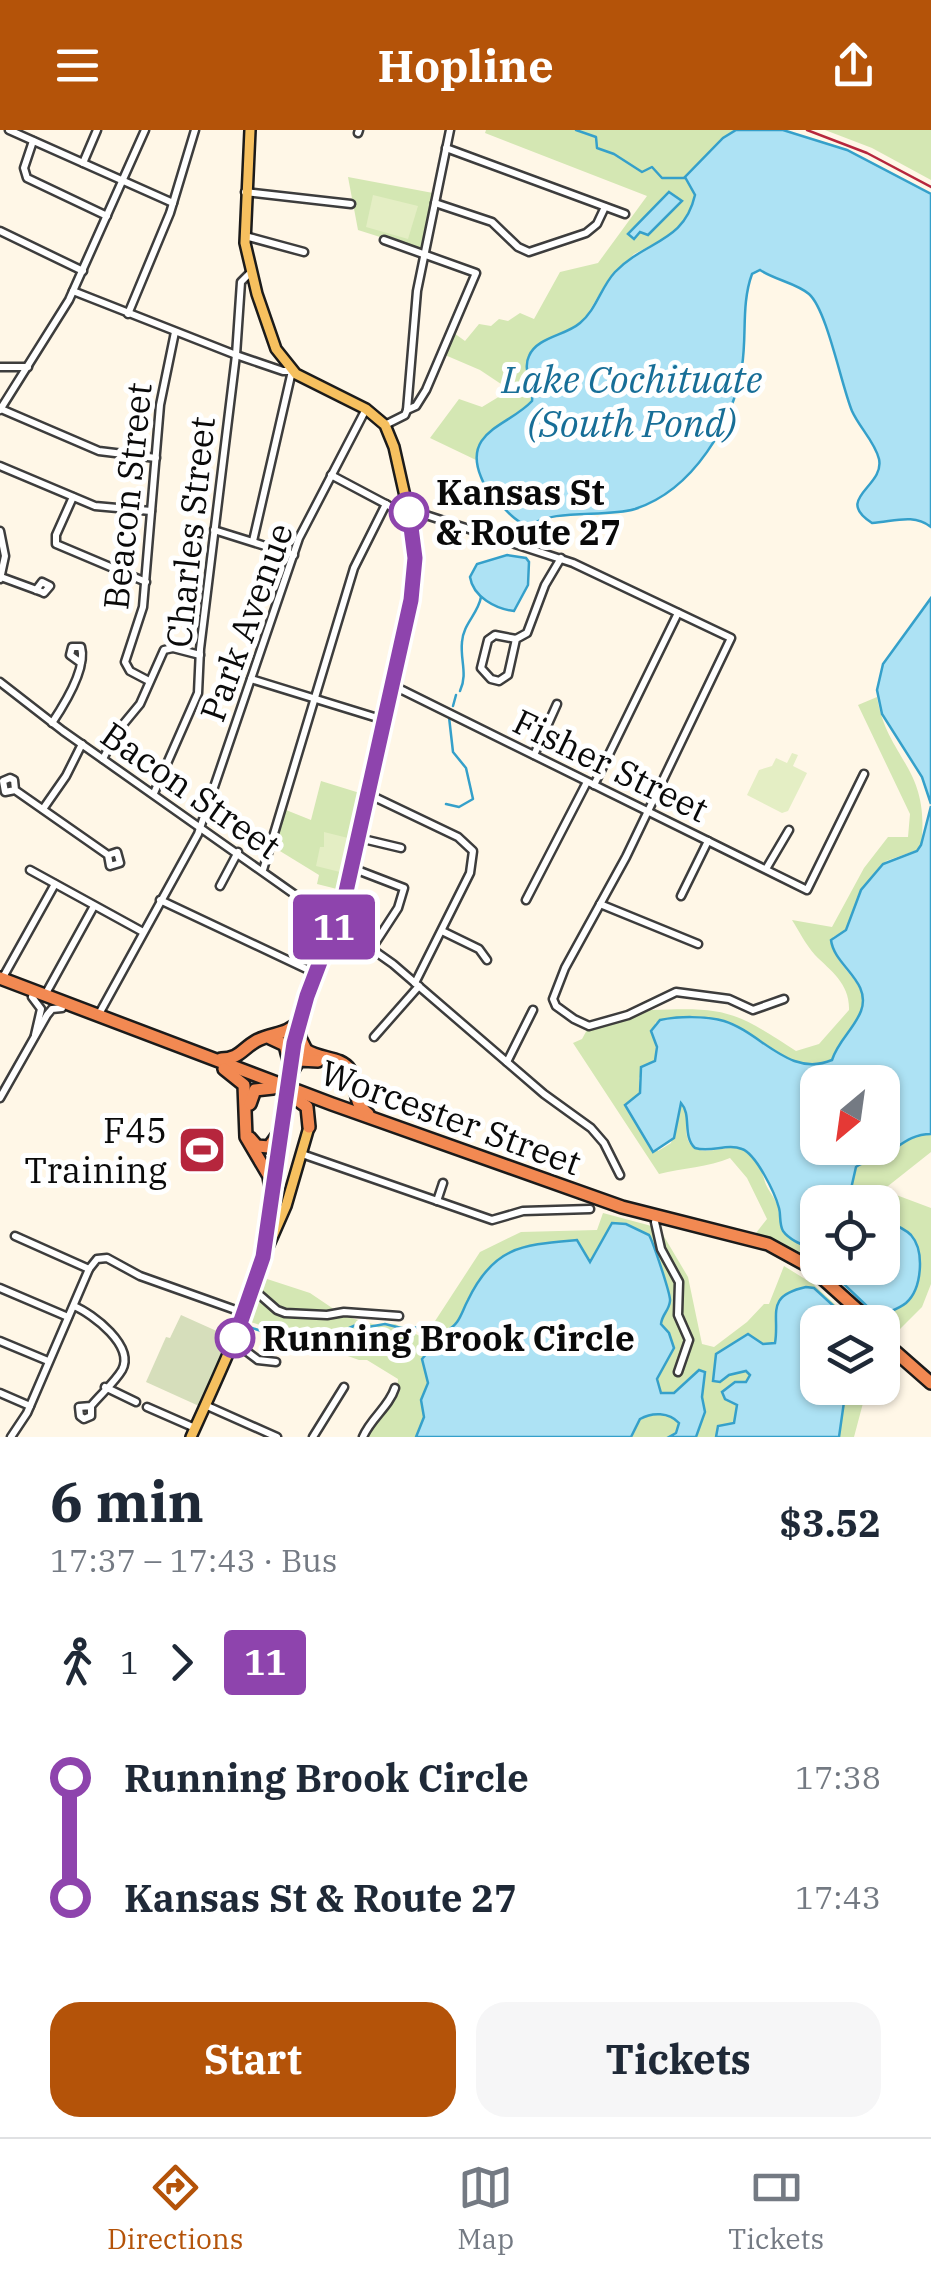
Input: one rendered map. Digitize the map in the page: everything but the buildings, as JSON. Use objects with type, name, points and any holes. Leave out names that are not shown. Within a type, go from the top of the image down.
[{"type":"highway","name":"Worcester Street","points":[[1,980],[210,1058],[269,1083],[286,1100],[340,1112],[601,1206],[779,1254],[846,1305]]},
{"type":"highway","name":"Worcester Street","points":[[39,996],[224,1069],[317,1098],[629,1210],[768,1244],[810,1267],[849,1305]]},
{"type":"highway","points":[[210,1058],[233,1059],[260,1040],[291,1030],[300,1021]]},
{"type":"highway","points":[[300,1021],[304,1048],[347,1066],[354,1079],[357,1104],[380,1121]]},
{"type":"highway","points":[[260,1040],[285,1045],[289,1072]]},
{"type":"highway","points":[[260,1040],[248,1056],[250,1065],[269,1083],[252,1094],[250,1138],[257,1146],[269,1147],[282,1129]]},
{"type":"highway","points":[[289,1072],[301,1060],[342,1068],[350,1080],[347,1094],[335,1101],[317,1098]]},
{"type":"highway","points":[[224,1069],[245,1088],[246,1137],[269,1176],[279,1204]]},
{"type":"highway","points":[[286,1100],[307,1107],[309,1127]]},
{"type":"highway","points":[[309,1127],[322,1112],[340,1112]]},
{"type":"highway","points":[[900,1352],[930,1378]]},
{"type":"highway","points":[[900,1355],[930,1378]]},
{"type":"main road","points":[[250,130],[245,236],[251,272],[276,348],[292,371],[366,408],[385,426],[393,443],[415,554],[414,582],[352,868],[336,922],[315,972],[289,1072],[277,1170],[279,1204]]},
{"type":"main road","points":[[193,1432],[253,1289],[279,1204],[296,1175],[309,1127]]},
{"type":"main road","points":[[277,1170],[296,1175]]},
{"type":"street","points":[[9,130],[173,203]]},
{"type":"street","points":[[83,163],[97,130]]},
{"type":"street","points":[[145,130],[73,291],[0,410],[99,451],[156,458]]},
{"type":"street","points":[[128,314],[173,203],[195,130]]},
{"type":"street","points":[[385,426],[402,417],[408,407],[415,304],[450,130]]},
{"type":"street","points":[[34,141],[24,168],[27,178],[108,216]]},
{"type":"street","points":[[446,148],[625,214]]},
{"type":"street","points":[[246,192],[351,204]]},
{"type":"street","points":[[434,203],[492,222],[518,247],[529,252],[586,233],[597,224],[605,206]]},
{"type":"street","points":[[0,231],[83,271]]},
{"type":"street","points":[[245,236],[304,252]]},
{"type":"street","points":[[384,240],[476,273],[420,401],[414,409],[408,407]]},
{"type":"street","name":"Charles Street","points":[[154,793],[200,684],[241,282],[251,272]]},
{"type":"street","points":[[73,291],[236,355],[292,371],[252,541]]},
{"type":"street","name":"Beacon Street","points":[[149,682],[130,671],[125,662],[142,612],[163,388],[175,332]]},
{"type":"street","points":[[0,367],[28,367]]},
{"type":"street","name":"Park Avenue","points":[[99,1016],[201,826],[304,526],[366,408]]},
{"type":"street","points":[[0,466],[99,507],[151,511]]},
{"type":"street","points":[[331,476],[386,504],[561,558],[731,638],[560,978],[553,999],[574,1019],[588,1026],[628,1015],[676,992],[729,999],[753,1010],[784,999]]},
{"type":"street","points":[[73,496],[56,544],[146,582]]},
{"type":"street","points":[[263,870],[356,562],[386,504]]},
{"type":"street","points":[[214,530],[294,555]]},
{"type":"street","points":[[0,531],[6,556],[1,579],[36,590]]},
{"type":"street","points":[[516,639],[508,675],[493,680],[482,668],[488,640],[494,636],[516,639],[529,631],[543,590],[561,558]]},
{"type":"street","points":[[526,900],[678,613]]},
{"type":"street","points":[[104,759],[119,729],[136,709],[167,648],[200,655]]},
{"type":"street","points":[[52,723],[81,662]]},
{"type":"street","points":[[250,679],[384,720]]},
{"type":"street","name":"Bacon Street","points":[[0,682],[52,723],[372,948],[592,1128],[606,1145],[620,1175]]},
{"type":"street","name":"Fisher Street","points":[[392,685],[807,890],[864,774]]},
{"type":"street","points":[[534,755],[557,704]]},
{"type":"street","points":[[43,809],[82,744]]},
{"type":"street","points":[[15,790],[108,855]]},
{"type":"street","points":[[368,794],[458,836],[472,847],[473,864],[417,984],[374,1037]]},
{"type":"street","points":[[766,870],[789,830]]},
{"type":"street","points":[[358,838],[401,848]]},
{"type":"street","points":[[681,896],[708,841]]},
{"type":"street","points":[[220,886],[238,852]]},
{"type":"street","points":[[352,868],[400,884],[405,890],[372,948]]},
{"type":"street","points":[[30,870],[143,932]]},
{"type":"street","points":[[1,980],[55,884]]},
{"type":"street","points":[[160,900],[315,972]]},
{"type":"street","points":[[600,904],[698,944]]},
{"type":"street","points":[[34,1036],[41,1009],[39,996],[94,906]]},
{"type":"street","points":[[442,931],[476,947],[487,960]]},
{"type":"street","points":[[0,1098],[51,1010],[62,1008]]},
{"type":"street","points":[[507,1062],[532,1010]]},
{"type":"street","points":[[302,1154],[492,1220],[520,1211],[590,1209]]},
{"type":"street","points":[[437,1201],[443,1183]]},
{"type":"street","points":[[655,1222],[661,1249],[679,1282],[677,1313],[689,1340],[678,1372]]},
{"type":"street","points":[[15,1236],[90,1268]]},
{"type":"street","points":[[11,1437],[30,1406],[90,1268],[97,1260],[108,1258],[140,1276],[244,1312]]},
{"type":"street","points":[[0,1288],[68,1317]]},
{"type":"street","points":[[253,1289],[286,1313],[399,1316]]},
{"type":"street","points":[[74,1306],[91,1316],[124,1352],[122,1370],[90,1406]]},
{"type":"street","points":[[0,1341],[48,1361]]},
{"type":"street","points":[[233,1341],[258,1360],[276,1362]]},
{"type":"street","points":[[105,1387],[136,1402]]},
{"type":"street","points":[[313,1437],[344,1388]]},
{"type":"street","points":[[362,1437],[395,1388]]},
{"type":"street","points":[[0,1393],[30,1406]]},
{"type":"street","points":[[205,1405],[276,1437]]},
{"type":"street","points":[[147,1406],[193,1432]]},
{"type":"green space","points":[[736,130],[722,138],[686,180],[695,195],[686,222],[672,235],[634,254],[608,280],[583,321],[526,364],[532,401],[483,438],[476,460],[430,438],[459,399],[482,407],[510,390],[480,370],[445,355],[454,333],[465,341],[479,324],[491,326],[499,319],[508,321],[520,313],[534,319],[560,272],[598,263],[647,196],[485,133]]},
{"type":"green space","points":[[825,130],[931,130],[931,180],[872,148]]},
{"type":"green space","points":[[348,177],[433,193],[421,250],[358,230]]},
{"type":"green space","points":[[373,195],[418,206],[408,239],[366,227]]},
{"type":"green space","points":[[877,697],[882,718],[914,781],[922,819],[921,845],[886,861],[861,890],[846,930],[833,937],[839,960],[861,993],[858,1017],[832,1060],[817,1064],[789,1059],[720,1021],[695,1018],[655,1023],[656,1060],[639,1078],[640,1093],[625,1107],[658,1151],[671,1143],[681,1103],[692,1146],[706,1151],[737,1148],[751,1155],[777,1205],[784,1230],[800,1242],[800,1255],[756,1233],[767,1219],[747,1178],[730,1158],[659,1174],[573,1043],[582,1039],[588,1028],[649,1007],[728,1014],[796,1051],[819,1044],[849,1010],[843,985],[812,951],[792,920],[832,927],[864,868],[888,837],[908,837],[910,814],[858,705]]},
{"type":"green space","points":[[792,753],[798,755],[793,766],[807,773],[788,811],[782,813],[747,795],[759,770],[772,766],[776,758],[787,763]]},
{"type":"green space","points":[[321,781],[363,794],[341,890],[317,884],[319,875],[275,848],[286,810],[311,820]]},
{"type":"green space","points":[[324,832],[348,838],[340,872],[316,866],[320,847],[324,847]]},
{"type":"green space","points":[[931,1134],[931,1152],[889,1185],[851,1185],[854,1171],[862,1165],[900,1165],[900,1144]]},
{"type":"green space","points":[[900,1196],[931,1208],[931,1284],[922,1307],[900,1329],[900,1306],[906,1303],[919,1276],[917,1245],[900,1228]]},
{"type":"green space","points":[[603,1213],[659,1228],[688,1277],[702,1344],[714,1347],[764,1304],[769,1304],[784,1266],[800,1276],[800,1285],[814,1285],[836,1305],[800,1305],[800,1405],[862,1405],[854,1437],[366,1437],[394,1396],[398,1379],[367,1360],[248,1321],[264,1278],[310,1293],[344,1316],[380,1326],[395,1324],[424,1338],[480,1252],[521,1232],[597,1230]]},
{"type":"green space","points":[[181,1315],[230,1337],[199,1406],[146,1382],[166,1337],[170,1338]]},
{"type":"water","name":"Lake Cochituate (South Pond)","points":[[736,130],[783,130],[847,150],[931,194],[931,527],[910,519],[872,523],[861,514],[859,499],[879,469],[879,459],[852,411],[822,315],[809,294],[760,270],[752,274],[749,285],[743,355],[730,410],[692,471],[656,500],[635,509],[565,515],[529,526],[524,524],[491,495],[481,477],[477,462],[483,439],[532,401],[527,367],[533,350],[580,323],[615,272],[682,223],[695,195],[685,177]]},
{"type":"water","points":[[669,192],[682,201],[648,235],[640,232],[634,239],[628,234]]},
{"type":"water","points":[[507,555],[529,562],[528,585],[514,611],[486,601],[470,577],[477,564]]},
{"type":"water","points":[[931,598],[931,804],[922,777],[882,714],[877,690],[883,664]]},
{"type":"water","points":[[931,806],[931,1134],[900,1145],[900,1065],[800,1065],[800,1165],[860,1165],[852,1185],[800,1185],[800,1243],[783,1231],[774,1193],[747,1152],[736,1147],[695,1148],[681,1103],[674,1138],[653,1152],[625,1105],[640,1093],[641,1067],[655,1061],[657,1047],[651,1031],[660,1020],[692,1017],[724,1021],[789,1059],[817,1064],[832,1060],[858,1017],[863,1000],[857,982],[838,958],[831,940],[846,930],[861,890],[883,864],[917,851]]},
{"type":"water","points":[[612,1223],[626,1224],[649,1235],[668,1289],[669,1304],[661,1324],[674,1348],[657,1379],[661,1393],[674,1393],[699,1370],[705,1372],[705,1412],[696,1437],[669,1437],[676,1433],[679,1423],[660,1414],[640,1419],[631,1437],[416,1437],[424,1417],[421,1400],[428,1383],[422,1359],[439,1339],[432,1326],[446,1331],[454,1325],[478,1282],[499,1259],[525,1247],[577,1240],[590,1262]]},
{"type":"water","points":[[900,1228],[905,1230],[915,1242],[920,1260],[916,1289],[900,1306],[866,1305],[845,1285],[900,1285]]},
{"type":"water","points":[[814,1288],[832,1305],[800,1305],[800,1405],[844,1405],[839,1437],[716,1437],[718,1426],[734,1423],[737,1405],[725,1399],[722,1392],[735,1382],[746,1382],[750,1375],[746,1371],[713,1381],[716,1354],[748,1334],[763,1344],[775,1343],[779,1301],[793,1291]]},
{"type":"waterway","points":[[576,130],[596,137],[597,148],[642,172],[652,167],[662,178],[685,178]]},
{"type":"waterway","points":[[460,691],[463,636],[481,597]]},
{"type":"waterway","points":[[453,706],[456,695]]},
{"type":"waterway","points":[[446,804],[459,807],[473,799],[466,768],[453,752],[449,717]]},
{"type":"waterway","points":[[246,1326],[289,1340],[319,1330],[334,1335],[358,1324],[432,1327]]},
{"type":"railway","points":[[807,130],[867,153],[931,187]]},
{"type":"bus line","name":"11","points":[[235,1338],[263,1257],[294,1043],[307,996],[345,896],[411,600],[415,558],[409,512]]},
{"type":"place","name":"Kansas St & Route 27","points":[[409,512]]},
{"type":"place","name":"F45 Training","points":[[202,1150]]},
{"type":"place","name":"Running Brook Circle","points":[[235,1338]]}]
